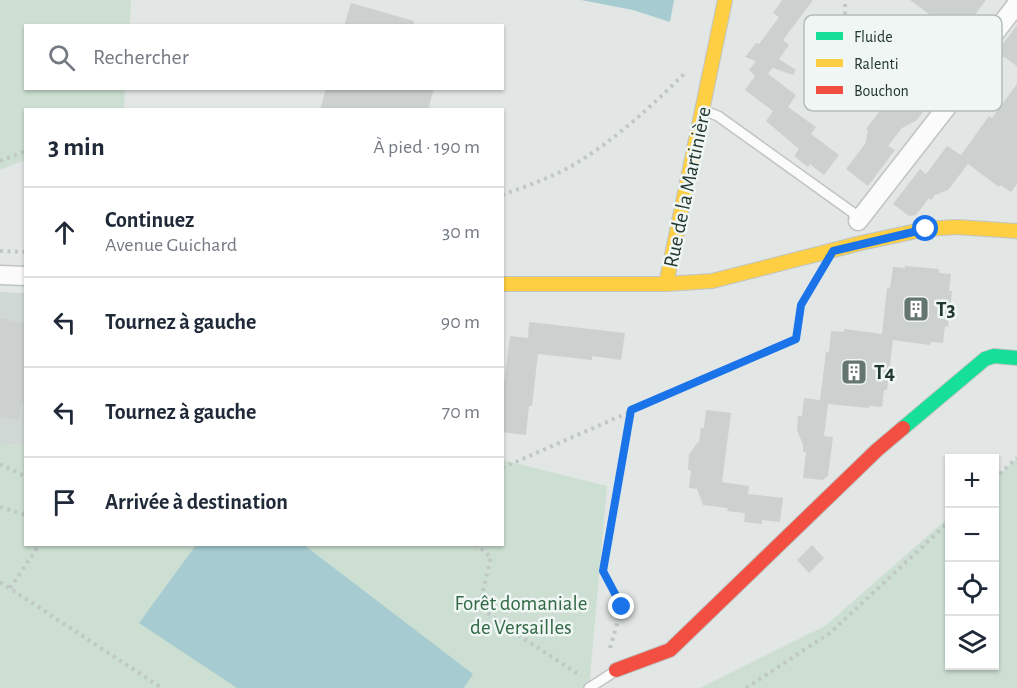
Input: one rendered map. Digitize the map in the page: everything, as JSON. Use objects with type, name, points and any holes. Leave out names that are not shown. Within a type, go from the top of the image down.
[{"type":"street","name":"Rue de la Martinière","points":[[504,284],[666,284],[725,0]]},
{"type":"street","points":[[1002,23],[1017,4]]},
{"type":"street","points":[[858,221],[944,111]]},
{"type":"street","points":[[666,284],[712,281],[926,229],[1012,228]]},
{"type":"street","points":[[0,275],[24,276]]},
{"type":"street","points":[[616,670],[670,650],[877,450],[985,359],[994,356],[1017,358]]},
{"type":"lane","points":[[702,110],[718,116],[852,212],[858,221],[861,243]]},
{"type":"lane","points":[[594,686],[616,670]]},
{"type":"path","points":[[504,194],[530,185],[574,164],[613,137],[656,102],[691,68]]},
{"type":"path","points":[[0,162],[24,152]]},
{"type":"path","points":[[0,251],[24,252]]},
{"type":"path","points":[[504,467],[796,339],[801,305],[833,251]]},
{"type":"path","points":[[618,624],[622,607],[603,571],[631,410]]},
{"type":"path","points":[[999,474],[1017,458]]},
{"type":"path","points":[[0,464],[24,476]]},
{"type":"path","points":[[0,507],[24,514]]},
{"type":"path","points":[[746,688],[830,633],[945,526]]},
{"type":"path","points":[[10,588],[39,546]]},
{"type":"path","points":[[477,546],[491,557],[479,607],[594,686]]},
{"type":"path","points":[[0,582],[162,688]]},
{"type":"shaded area","points":[[0,292],[24,293],[24,446],[0,445]]},
{"type":"green space","points":[[0,0],[131,0],[130,24],[24,24],[24,90],[125,90],[124,108],[24,108],[24,160],[0,170]]},
{"type":"green space","name":"Forêt domaniale de Versailles","points":[[0,445],[24,446],[24,546],[504,546],[504,460],[607,486],[589,688],[0,688]]},
{"type":"green space","points":[[1017,458],[1017,688],[700,688],[825,626],[945,521],[945,670],[999,670],[999,474]]},
{"type":"water","points":[[581,0],[674,0],[670,22],[633,10]]},
{"type":"water","points":[[195,546],[305,546],[473,674],[464,688],[237,688],[139,623]]},
{"type":"building","points":[[782,0],[813,0],[783,40],[789,45],[779,59],[796,70],[793,75],[773,68],[768,74],[796,95],[788,107],[816,127],[811,134],[839,155],[824,175],[810,164],[808,167],[794,156],[799,149],[766,121],[773,111],[745,90],[755,76],[749,70],[756,61],[745,57],[756,43],[759,44],[779,17],[773,13]]},
{"type":"building","points":[[910,0],[986,0],[975,15],[930,15]]},
{"type":"building","points":[[351,3],[414,21],[413,24],[345,24]]},
{"type":"building","points":[[1017,25],[1017,66],[1002,56],[1002,45]]},
{"type":"building","points":[[1017,84],[1017,184],[1011,192],[1000,185],[999,187],[968,164],[948,190],[935,195],[931,200],[929,198],[916,215],[909,216],[893,204],[920,169],[926,174],[947,146],[961,155],[989,116],[992,118],[997,111],[1002,111],[1002,104]]},
{"type":"building","points":[[325,90],[433,90],[429,108],[321,108]]},
{"type":"building","points":[[880,111],[924,111],[917,120],[902,128],[888,146],[895,150],[868,186],[846,169],[865,144],[868,131],[866,129]]},
{"type":"building","points":[[905,266],[939,269],[939,273],[951,274],[949,291],[952,291],[948,327],[945,326],[943,343],[931,342],[930,345],[893,340],[887,390],[884,390],[882,407],[828,404],[824,436],[833,437],[828,476],[823,480],[803,478],[806,452],[803,452],[803,445],[797,430],[798,416],[802,416],[804,398],[820,400],[831,331],[844,332],[844,329],[882,334],[887,288],[890,288],[893,267],[905,268]]},
{"type":"building","points":[[0,318],[24,324],[24,402],[22,402],[18,420],[0,416]]},
{"type":"building","points":[[529,322],[625,333],[621,360],[592,356],[592,360],[538,354],[526,435],[504,432],[504,384],[510,336],[528,338]]},
{"type":"building","points":[[706,410],[731,413],[722,482],[749,486],[748,494],[783,498],[780,522],[762,520],[762,524],[744,522],[745,513],[703,505],[697,489],[689,488],[691,470],[688,470],[689,454],[699,441],[701,428],[704,428]]},
{"type":"building","points":[[812,545],[824,558],[809,573],[797,560]]},
{"type":"traffic: fast","points":[[903,428],[985,359],[994,356],[1017,358]]},
{"type":"traffic: slow","points":[[504,284],[666,284],[725,0]]},
{"type":"traffic: slow","points":[[666,284],[712,281],[926,229],[956,227],[1017,231]]},
{"type":"traffic: jam","points":[[616,670],[670,650],[877,450],[903,428]]},
{"type":"place","name":"T3","points":[[916,309]]},
{"type":"place","name":"T4","points":[[854,372]]},
{"type":"route","points":[[622,607],[603,571],[631,410],[796,339],[801,305],[833,251],[926,229]]}]
